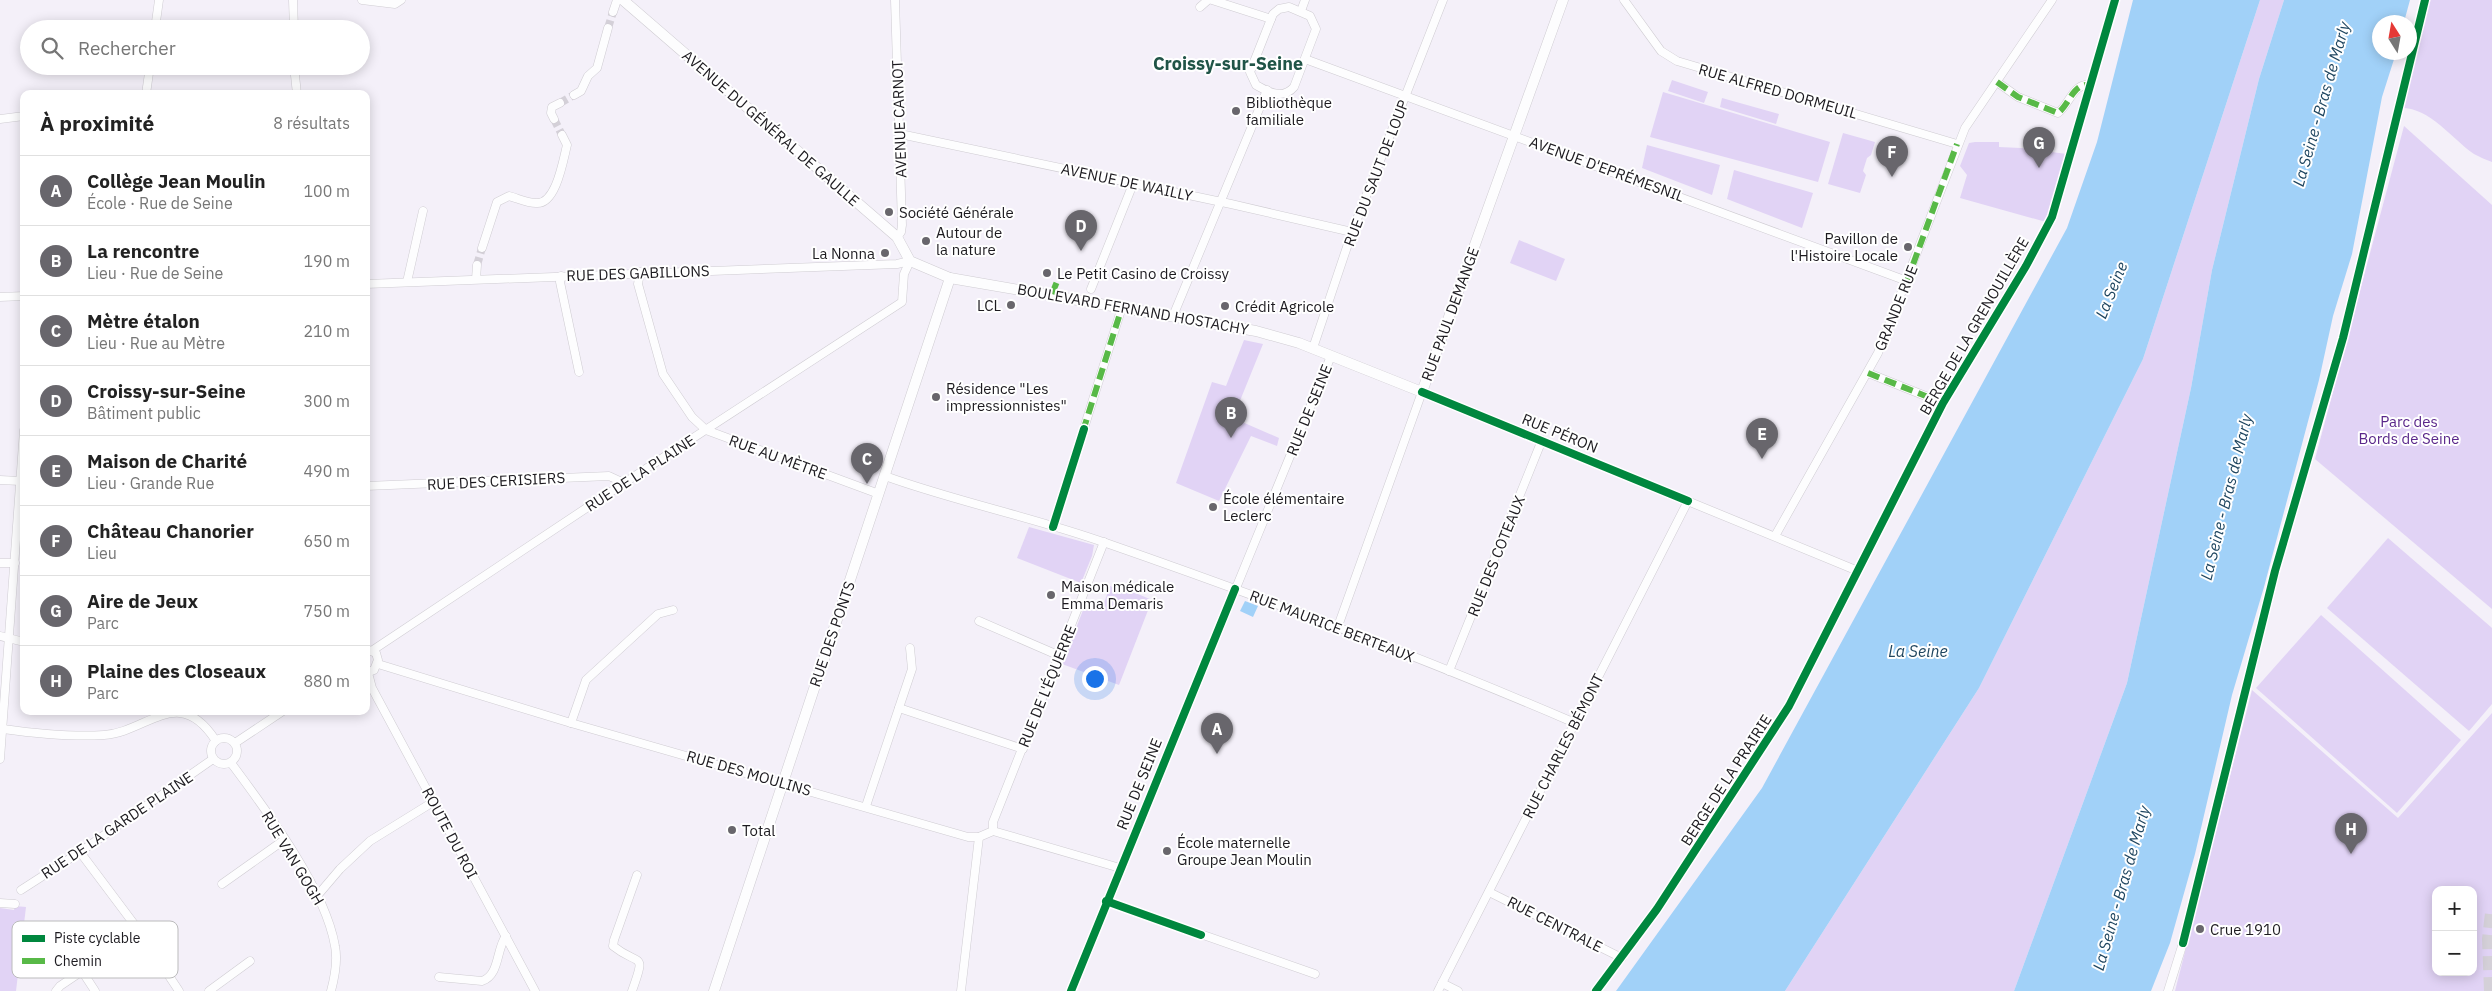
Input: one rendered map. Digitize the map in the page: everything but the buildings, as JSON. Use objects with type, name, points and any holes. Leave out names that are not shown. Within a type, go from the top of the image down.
[{"type":"main road","name":"AVENUE DU GÉNÉRAL DE GAULLE","points":[[623,0],[898,237],[910,261]]},
{"type":"main road","name":"RUE PAUL DEMANGE","points":[[1422,392],[1563,0]]},
{"type":"main road","name":"BOULEVARD FERNAND HOSTACHY","points":[[910,261],[950,278],[1256,331],[1313,348]]},
{"type":"main road","name":"RUE DES PONTS","points":[[714,991],[950,278]]},
{"type":"main road","name":"RUE PÉRON","points":[[1313,348],[1422,392]]},
{"type":"street","points":[[156,20],[159,0]]},
{"type":"street","points":[[293,0],[294,20]]},
{"type":"street","points":[[362,0],[395,4],[401,0]]},
{"type":"street","points":[[613,12],[617,0]]},
{"type":"street","name":"AVENUE CARNOT","points":[[896,0],[902,225],[898,237]]},
{"type":"street","points":[[1200,7],[1208,0]]},
{"type":"street","points":[[1212,0],[1271,19]]},
{"type":"street","points":[[1300,12],[1305,0]]},
{"type":"street","name":"RUE DU SAUT DE LOUP","points":[[1313,348],[1352,232],[1443,0]]},
{"type":"street","name":"RUE ALFRED DORMEUIL","points":[[1624,0],[1661,51],[1677,61],[1957,144]]},
{"type":"street","name":"GRANDE RUE","points":[[1775,536],[1868,373],[1907,281],[1957,144],[1986,94],[2052,0]]},
{"type":"street","name":"BERGE DE LA GRENOUILLÈRE","points":[[1858,571],[1943,403],[2026,266],[2052,217],[2115,0]]},
{"type":"street","points":[[1284,7],[1300,12],[1312,18],[1316,27],[1290,91],[1280,94],[1256,85],[1250,74],[1271,19],[1277,10],[1284,7]]},
{"type":"street","points":[[574,95],[581,91],[588,76],[597,68],[608,28]]},
{"type":"street","name":"AVENUE D'EPRÉMESNIL","points":[[1305,58],[1907,281]]},
{"type":"street","points":[[147,90],[149,75]]},
{"type":"street","points":[[295,75],[297,90]]},
{"type":"street","points":[[1996,82],[2018,97],[2058,113],[2077,88],[2085,84],[2091,85]]},
{"type":"street","points":[[1173,316],[1219,201],[1267,90]]},
{"type":"street","points":[[554,119],[551,113],[552,107],[560,103]]},
{"type":"street","points":[[0,119],[20,116]]},
{"type":"street","name":"AVENUE DE WAILLY","points":[[900,134],[1219,201],[1352,232]]},
{"type":"street","points":[[482,248],[497,202],[509,196],[537,204],[545,202],[552,196],[568,146],[562,135]]},
{"type":"street","points":[[1091,289],[1133,184]]},
{"type":"street","points":[[407,282],[423,211]]},
{"type":"street","name":"RUE DES GABILLONS","points":[[370,284],[640,272],[897,264],[910,261]]},
{"type":"street","name":"RUE DE LA PLAINE","points":[[370,648],[902,302],[904,274],[910,261]]},
{"type":"street","points":[[476,266],[476,279]]},
{"type":"street","points":[[640,272],[638,284],[663,374],[692,417],[706,430]]},
{"type":"street","points":[[561,276],[560,282],[580,372]]},
{"type":"street","points":[[0,297],[20,296]]},
{"type":"street","points":[[1053,527],[1122,307]]},
{"type":"street","name":"RUE DE SEINE","points":[[1071,991],[1106,901],[1332,356]]},
{"type":"street","points":[[1868,373],[1943,403]]},
{"type":"street","name":"RUE PÉRON","points":[[1422,392],[1858,571]]},
{"type":"street","name":"RUE PAUL DEMANGE","points":[[1338,629],[1422,392]]},
{"type":"street","name":"RUE AU MÈTRE","points":[[706,430],[879,494]]},
{"type":"street","name":"RUE DES COTEAUX","points":[[1449,671],[1542,440]]},
{"type":"street","name":"RUE DES CERISIERS","points":[[370,486],[609,476],[624,483]]},
{"type":"street","name":"RUE MAURICE BERTEAUX","points":[[885,476],[1104,542],[1235,588],[1449,671],[1575,723]]},
{"type":"street","points":[[0,480],[20,487]]},
{"type":"street","points":[[0,758],[20,500]]},
{"type":"street","name":"RUE CHARLES BÉMONT","points":[[1440,987],[1688,501]]},
{"type":"street","name":"RUE DE L'ÉQUERRE","points":[[993,831],[993,822],[1104,542]]},
{"type":"street","points":[[0,563],[15,563]]},
{"type":"street","name":"BERGE DE LA PRAIRIE","points":[[1596,991],[1622,958],[1674,884],[1789,706],[1858,571]]},
{"type":"street","points":[[571,723],[586,680],[658,614],[673,610]]},
{"type":"street","points":[[979,621],[1060,656]]},
{"type":"street","points":[[0,636],[20,641]]},
{"type":"street","points":[[866,806],[912,669],[910,648]]},
{"type":"street","points":[[370,650],[378,656],[378,664]]},
{"type":"street","name":"RUE DES MOULINS","points":[[378,664],[571,723],[866,806],[968,837],[979,837]]},
{"type":"street","name":"ROUTE DU ROI","points":[[370,672],[374,670],[378,664]]},
{"type":"street","name":"ROUTE DU ROI","points":[[370,682],[535,991]]},
{"type":"street","points":[[899,708],[1022,749]]},
{"type":"street","points":[[3,729],[102,735],[126,730],[158,715]]},
{"type":"street","points":[[188,715],[204,726],[216,741]]},
{"type":"street","points":[[235,743],[277,715]]},
{"type":"street","points":[[228,738],[235,743],[237,756],[231,763],[219,764],[213,759],[210,752],[216,741],[228,738]]},
{"type":"street","name":"RUE DE LA GARDE PLAINE","points":[[21,890],[80,852],[213,759]]},
{"type":"street","name":"RUE VAN GOGH","points":[[231,763],[284,840],[317,896],[335,945],[336,967],[331,991]]},
{"type":"street","points":[[317,896],[340,869],[370,841],[433,802]]},
{"type":"street","points":[[961,991],[979,837],[993,831],[1120,868]]},
{"type":"street","points":[[222,884],[284,840]]},
{"type":"street","points":[[80,852],[132,921]]},
{"type":"street","points":[[632,991],[641,968],[639,962],[635,957],[613,946],[636,875]]},
{"type":"street","name":"RUE CENTRALE","points":[[1488,892],[1622,958]]},
{"type":"street","points":[[1106,901],[1315,974]]},
{"type":"street","points":[[0,902],[15,904]]},
{"type":"street","points":[[439,976],[482,981],[488,979],[494,972],[499,944],[506,936]]},
{"type":"street","points":[[2168,991],[2183,943]]},
{"type":"street","points":[[209,991],[250,961]]},
{"type":"street","points":[[56,991],[72,978]]},
{"type":"street","points":[[87,978],[95,991]]},
{"type":"street","points":[[170,978],[179,991]]},
{"type":"street","points":[[1440,987],[1458,991]]},
{"type":"green space","points":[[2260,0],[2284,0],[2259,79],[2212,270],[2191,388],[2127,683],[2014,991],[1785,991],[1979,688],[2143,359]]},
{"type":"green space","points":[[2424,0],[2492,0],[2492,162],[2474,154],[2430,117],[2410,109],[2399,108],[2410,60],[2417,60],[2417,30]]},
{"type":"green space","points":[[1672,80],[1708,92],[1704,103],[1668,91]]},
{"type":"green space","points":[[1663,92],[1830,142],[1818,182],[1650,137]]},
{"type":"green space","points":[[1722,98],[1779,114],[1776,124],[1720,107]]},
{"type":"green space","name":"Parc des Bords de Seine","points":[[2404,126],[2492,205],[2492,609],[2315,459]]},
{"type":"green space","points":[[1843,133],[1875,142],[1863,171],[1866,175],[1860,193],[1828,184]]},
{"type":"green space","points":[[1999,142],[1999,147],[2067,154],[2046,222],[1960,198],[1967,175],[1960,166],[1969,143]]},
{"type":"green space","points":[[1647,145],[1720,165],[1712,195],[1642,168]]},
{"type":"green space","points":[[1734,170],[1813,193],[1802,228],[1727,199]]},
{"type":"green space","points":[[1519,240],[1565,259],[1556,281],[1510,263]]},
{"type":"green space","points":[[1244,340],[1263,344],[1233,418],[1279,438],[1277,446],[1251,436],[1219,501],[1176,483],[1212,382],[1226,386]]},
{"type":"green space","points":[[1029,527],[1094,545],[1092,556],[1081,583],[1017,558]]},
{"type":"green space","points":[[2388,538],[2492,628],[2492,704],[2469,731],[2327,608]]},
{"type":"green space","points":[[1110,586],[1117,589],[1119,586],[1152,600],[1119,685],[1062,664],[1087,600],[1103,606]]},
{"type":"green space","points":[[2321,615],[2461,740],[2397,813],[2256,688]]},
{"type":"green space","points":[[2252,690],[2398,818],[2492,713],[2492,991],[2175,991]]},
{"type":"green space","points":[[15,906],[26,907],[24,921],[12,921],[12,978],[18,978],[16,991],[0,991],[0,908],[14,910]]},
{"type":"water","name":"La Seine","points":[[2133,0],[2260,0],[2143,359],[1979,688],[1785,991],[1616,991],[1762,788],[2067,228],[2097,142]]},
{"type":"water","name":"La Seine - Bras de Marly","points":[[2284,0],[2410,0],[2406,15],[2372,15],[2372,60],[2394,60],[2382,97],[2352,254],[2333,316],[2319,380],[2264,587],[2232,695],[2195,854],[2170,943],[2151,991],[2014,991],[2127,683],[2191,388],[2212,270],[2259,79]]},
{"type":"water","points":[[1245,601],[1258,606],[1253,617],[1240,611]]},
{"type":"tunnel","points":[[608,28],[613,12]]},
{"type":"tunnel","points":[[560,103],[574,95]]},
{"type":"tunnel","points":[[554,119],[562,135]]},
{"type":"tunnel","points":[[477,265],[482,248]]},
{"type":"tunnel","points":[[2491,991],[2489,939],[2492,913]]},
{"type":"marked path","points":[[1997,82],[2018,97],[2058,113],[2076,90],[2085,85],[2091,85]]},
{"type":"marked path","points":[[1907,281],[1957,144]]},
{"type":"marked path","points":[[1052,294],[1058,279]]},
{"type":"marked path","points":[[1083,431],[1122,307]]},
{"type":"marked path","points":[[1868,373],[1943,403]]},
{"type":"cycle path","points":[[1596,991],[1657,909],[1789,706],[1943,403],[2026,266],[2052,217],[2115,0]]},
{"type":"cycle path","points":[[2183,943],[2275,571],[2343,338],[2425,0]]},
{"type":"cycle path","points":[[1422,392],[1688,501]]},
{"type":"cycle path","points":[[1053,527],[1084,429]]},
{"type":"cycle path","points":[[1071,991],[1235,589]]},
{"type":"cycle path","points":[[1106,901],[1201,935]]},
{"type":"place","name":"Bibliothèque familiale","points":[[1236,111]]},
{"type":"place","name":"Aire de Jeux","points":[[2039,168]]},
{"type":"place","name":"Château Chanorier","points":[[1892,177]]},
{"type":"place","name":"Société Générale","points":[[889,212]]},
{"type":"place","name":"Autour de la nature","points":[[926,241]]},
{"type":"place","name":"Pavillon de l'Histoire Locale","points":[[1908,247]]},
{"type":"place","name":"Croissy-sur-Seine","points":[[1081,251]]},
{"type":"place","name":"La Nonna","points":[[885,253]]},
{"type":"place","name":"Le Petit Casino de Croissy","points":[[1047,273]]},
{"type":"place","name":"LCL","points":[[1011,305]]},
{"type":"place","name":"Crédit Agricole","points":[[1225,306]]},
{"type":"place","name":"Résidence \"Les impressionnistes\"","points":[[936,397]]},
{"type":"place","name":"La rencontre","points":[[1231,438]]},
{"type":"place","name":"Maison de Charité","points":[[1762,459]]},
{"type":"place","name":"Mètre étalon","points":[[867,484]]},
{"type":"place","name":"École élémentaire Leclerc","points":[[1213,507]]},
{"type":"place","name":"Maison médicale Emma Demaris","points":[[1051,595]]},
{"type":"place","name":"Collège Jean Moulin","points":[[1217,754]]},
{"type":"place","name":"Total","points":[[732,830]]},
{"type":"place","name":"École maternelle Groupe Jean Moulin","points":[[1167,851]]},
{"type":"place","name":"Plaine des Closeaux","points":[[2351,854]]},
{"type":"place","name":"Crue 1910","points":[[2200,929]]},
{"type":"district","name":"Croissy-sur-Seine","points":[[1228,63]]}]
